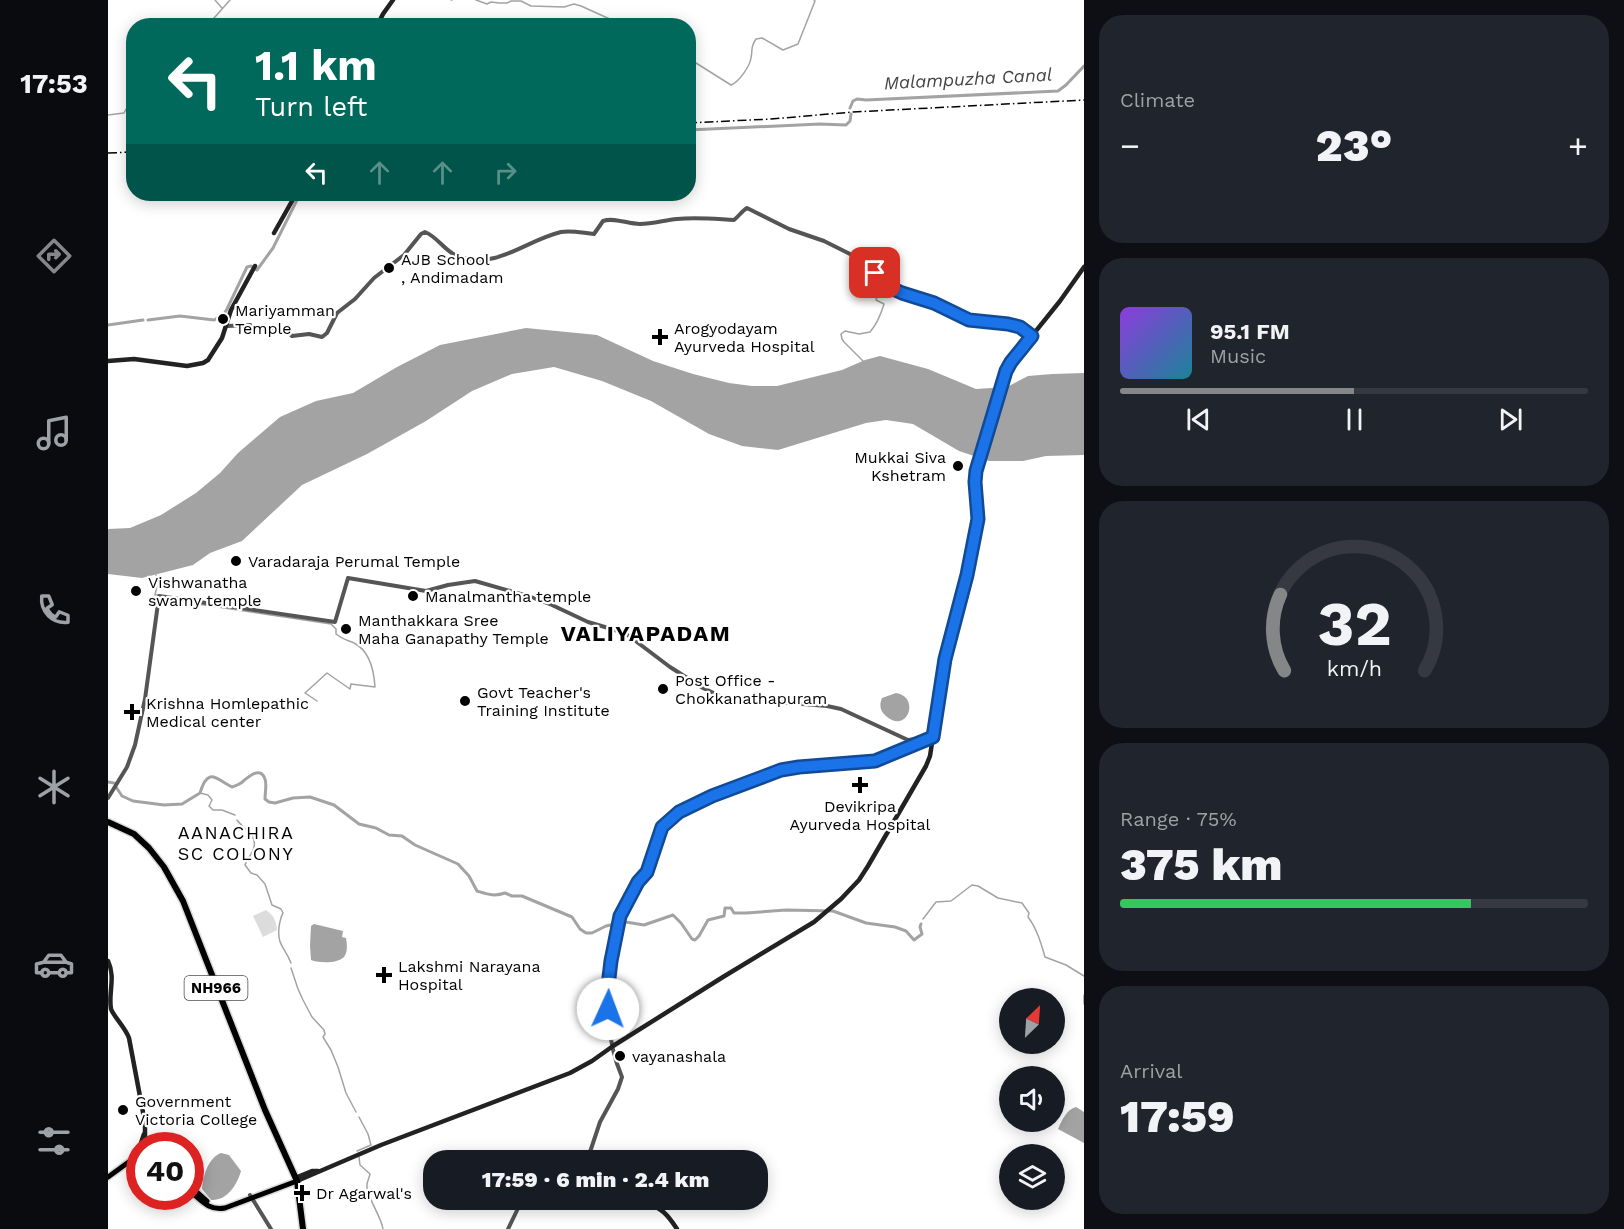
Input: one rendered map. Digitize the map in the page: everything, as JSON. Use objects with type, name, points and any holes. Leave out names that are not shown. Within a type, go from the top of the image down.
[{"type":"highway","name":"NH966","points":[[108,824],[120,826],[142,841],[157,857],[189,915],[220,1000],[294,1180],[301,1229]]},
{"type":"main road","points":[[381,18],[393,0]]},
{"type":"main road","points":[[274,233],[292,201]]},
{"type":"main road","points":[[204,1203],[212,1208],[225,1208],[312,1171],[318,1171],[570,1074],[814,922],[852,888],[868,866],[930,756],[945,659],[967,575],[978,519],[975,482],[977,465],[1006,371],[1084,267]]},
{"type":"main road","points":[[108,361],[134,359],[187,366],[198,365],[207,360],[222,338],[231,310],[254,268]]},
{"type":"main road","points":[[108,961],[112,975],[111,1009],[129,1038],[146,1132]]},
{"type":"main road","points":[[108,1176],[126,1162]]},
{"type":"main road","points":[[204,1198],[218,1206],[251,1197]]},
{"type":"main road","points":[[663,1210],[676,1229]]},
{"type":"street","points":[[227,326],[248,324],[257,330],[284,329],[295,336],[309,334],[322,336],[327,333],[337,313],[355,299],[374,278],[399,259],[425,232],[457,256],[485,260],[503,256],[522,246],[564,231],[594,234],[603,220],[651,224],[677,219],[734,220],[747,208],[789,229],[824,241],[854,256],[891,288],[902,293],[934,303],[969,320],[1020,327],[1032,336]]},
{"type":"street","points":[[108,798],[127,766],[135,746],[145,699],[159,596],[335,622],[348,578],[426,591],[475,581],[531,597],[588,622],[625,633],[670,668],[720,696],[827,706],[841,709],[908,740],[933,737]]},
{"type":"street","points":[[591,1150],[600,1122],[622,1077],[616,1062],[608,1011],[608,986],[615,934],[620,916],[638,882],[647,872],[662,827],[679,812],[712,796],[781,770],[875,761],[933,737]]},
{"type":"street","points":[[251,1197],[271,1229]]},
{"type":"street","points":[[508,1229],[517,1210]]},
{"type":"shaded area","points":[[526,328],[597,335],[653,361],[693,374],[752,386],[777,386],[842,370],[880,356],[928,369],[976,389],[1007,387],[1028,376],[1084,373],[1084,455],[1046,456],[1023,461],[989,461],[959,451],[913,424],[886,420],[866,423],[778,450],[742,446],[709,434],[651,401],[602,381],[554,367],[512,374],[472,391],[426,421],[367,454],[302,485],[242,541],[210,553],[193,565],[142,578],[108,574],[108,529],[130,528],[161,515],[196,493],[280,417],[316,401],[353,393],[440,345]]},
{"type":"shaded area","points":[[896,693],[904,696],[909,707],[905,718],[900,721],[893,721],[882,712],[881,708],[882,698]]},
{"type":"shaded area","points":[[266,910],[274,918],[277,930],[263,937],[253,916]]},
{"type":"shaded area","points":[[314,924],[343,931],[342,937],[346,938],[347,945],[344,957],[328,962],[311,960],[311,926]]},
{"type":"shaded area","points":[[1076,1107],[1084,1112],[1084,1143],[1064,1132],[1065,1116]]},
{"type":"shaded area","points":[[221,1153],[229,1155],[241,1171],[237,1182],[226,1195],[217,1200],[211,1200],[204,1191],[204,1179],[207,1168],[216,1155]]},
{"type":"waterway","points":[[215,0],[222,8]]},
{"type":"waterway","points":[[214,18],[230,0]]},
{"type":"waterway","points":[[476,0],[487,4],[521,1],[531,6],[564,7],[574,4],[608,18]]},
{"type":"waterway","points":[[696,63],[731,85],[741,77],[749,65],[752,46],[756,39],[762,38],[783,50],[798,44],[814,0]]},
{"type":"waterway","name":"Malampuzha Canal","points":[[850,108],[853,101],[857,99],[1058,91],[1084,66]]},
{"type":"waterway","points":[[108,115],[124,113],[126,109]]},
{"type":"waterway","name":"Malampuzha Canal","points":[[696,130],[820,124],[846,125],[850,121],[851,114]]},
{"type":"waterway","name":"Malampuzha Canal","points":[[148,320],[180,316],[214,320],[224,314],[247,267],[251,266],[257,270],[273,248],[296,201]]},
{"type":"waterway","points":[[876,273],[883,264]]},
{"type":"waterway","points":[[864,362],[844,342],[841,334],[845,331],[859,334],[870,332],[875,326],[884,304],[876,300],[879,292],[875,289],[880,281],[875,277]]},
{"type":"waterway","name":"Malampuzha Canal","points":[[108,325],[143,320]]},
{"type":"waterway","points":[[156,575],[155,595],[158,595]]},
{"type":"waterway","points":[[171,600],[331,624],[336,629],[336,634],[364,651],[372,668],[375,687],[351,684],[350,689],[327,673],[305,693],[317,701]]},
{"type":"waterway","points":[[116,787],[122,796],[133,801],[164,805],[182,804],[200,793],[209,777],[217,778],[232,787],[253,774],[260,773],[265,779],[265,799],[269,802],[310,797],[334,805],[359,824],[376,828],[389,835],[402,836],[415,845],[458,864],[469,876],[477,891],[491,895],[505,893],[522,896],[572,917],[580,929],[586,933],[615,924]]},
{"type":"waterway","points":[[108,782],[114,783]]},
{"type":"waterway","points":[[200,793],[208,795],[212,800],[209,806],[213,810],[222,810],[235,815]]},
{"type":"waterway","points":[[237,820],[252,835],[254,842],[245,865],[265,884],[272,905],[281,909],[283,913],[279,938],[291,963]]},
{"type":"waterway","points":[[923,919],[936,902],[951,901],[972,885],[978,886],[998,898],[1022,903],[1029,913],[1028,917],[1036,931],[1045,957],[1066,965],[1084,976]]},
{"type":"waterway","points":[[621,923],[644,925],[673,915],[695,940],[708,920],[724,916],[725,908],[731,908],[734,913],[786,910],[833,911],[866,923],[895,927],[906,931],[914,940],[922,934],[921,924]]},
{"type":"waterway","points":[[291,968],[298,989],[312,1017],[324,1030],[323,1037],[331,1050],[346,1093],[356,1112]]},
{"type":"waterway","points":[[1084,995],[1084,1004]]},
{"type":"waterway","points":[[357,1151],[371,1145],[359,1117]]},
{"type":"waterway","points":[[359,1157],[360,1165],[370,1174],[367,1188],[383,1229]]},
{"type":"railway","points":[[696,123],[1084,100]]},
{"type":"railway","points":[[108,153],[126,152]]},
{"type":"place","name":"AJB School , Andimadam","points":[[389,268]]},
{"type":"place","name":"Mariyamman Temple","points":[[223,319]]},
{"type":"place","name":"Arogyodayam Ayurveda Hospital","points":[[660,337]]},
{"type":"place","name":"Mukkai Siva Kshetram","points":[[958,466]]},
{"type":"place","name":"Varadaraja Perumal Temple","points":[[236,561]]},
{"type":"place","name":"Vishwanatha swamy temple","points":[[136,591]]},
{"type":"place","name":"Manalmantha temple","points":[[413,596]]},
{"type":"place","name":"Manthakkara Sree Maha Ganapathy Temple","points":[[346,629]]},
{"type":"place","name":"Post Office - Chokkanathapuram","points":[[663,689]]},
{"type":"place","name":"Govt Teacher's Training Institute","points":[[465,701]]},
{"type":"place","name":"Krishna Homlepathic Medical center","points":[[132,712]]},
{"type":"place","name":"Devikripa Ayurveda Hospital","points":[[860,785]]},
{"type":"place","name":"Lakshmi Narayana Hospital","points":[[384,975]]},
{"type":"place","name":"vayanashala","points":[[620,1056]]},
{"type":"place","name":"Government Victoria College","points":[[123,1110]]},
{"type":"place","name":"Dr Agarwal's","points":[[302,1193]]},
{"type":"district","name":"VALIYAPADAM","points":[[646,633]]},
{"type":"district","name":"AANACHIRA SC COLONY","points":[[236,843]]},
{"type":"route","points":[[608,1009],[611,961],[620,916],[638,882],[647,872],[662,827],[679,812],[712,796],[781,770],[875,761],[933,737],[945,659],[973,550],[978,519],[976,471],[1006,371],[1032,336],[1020,327],[969,320],[934,303],[891,288],[875,273]]}]
